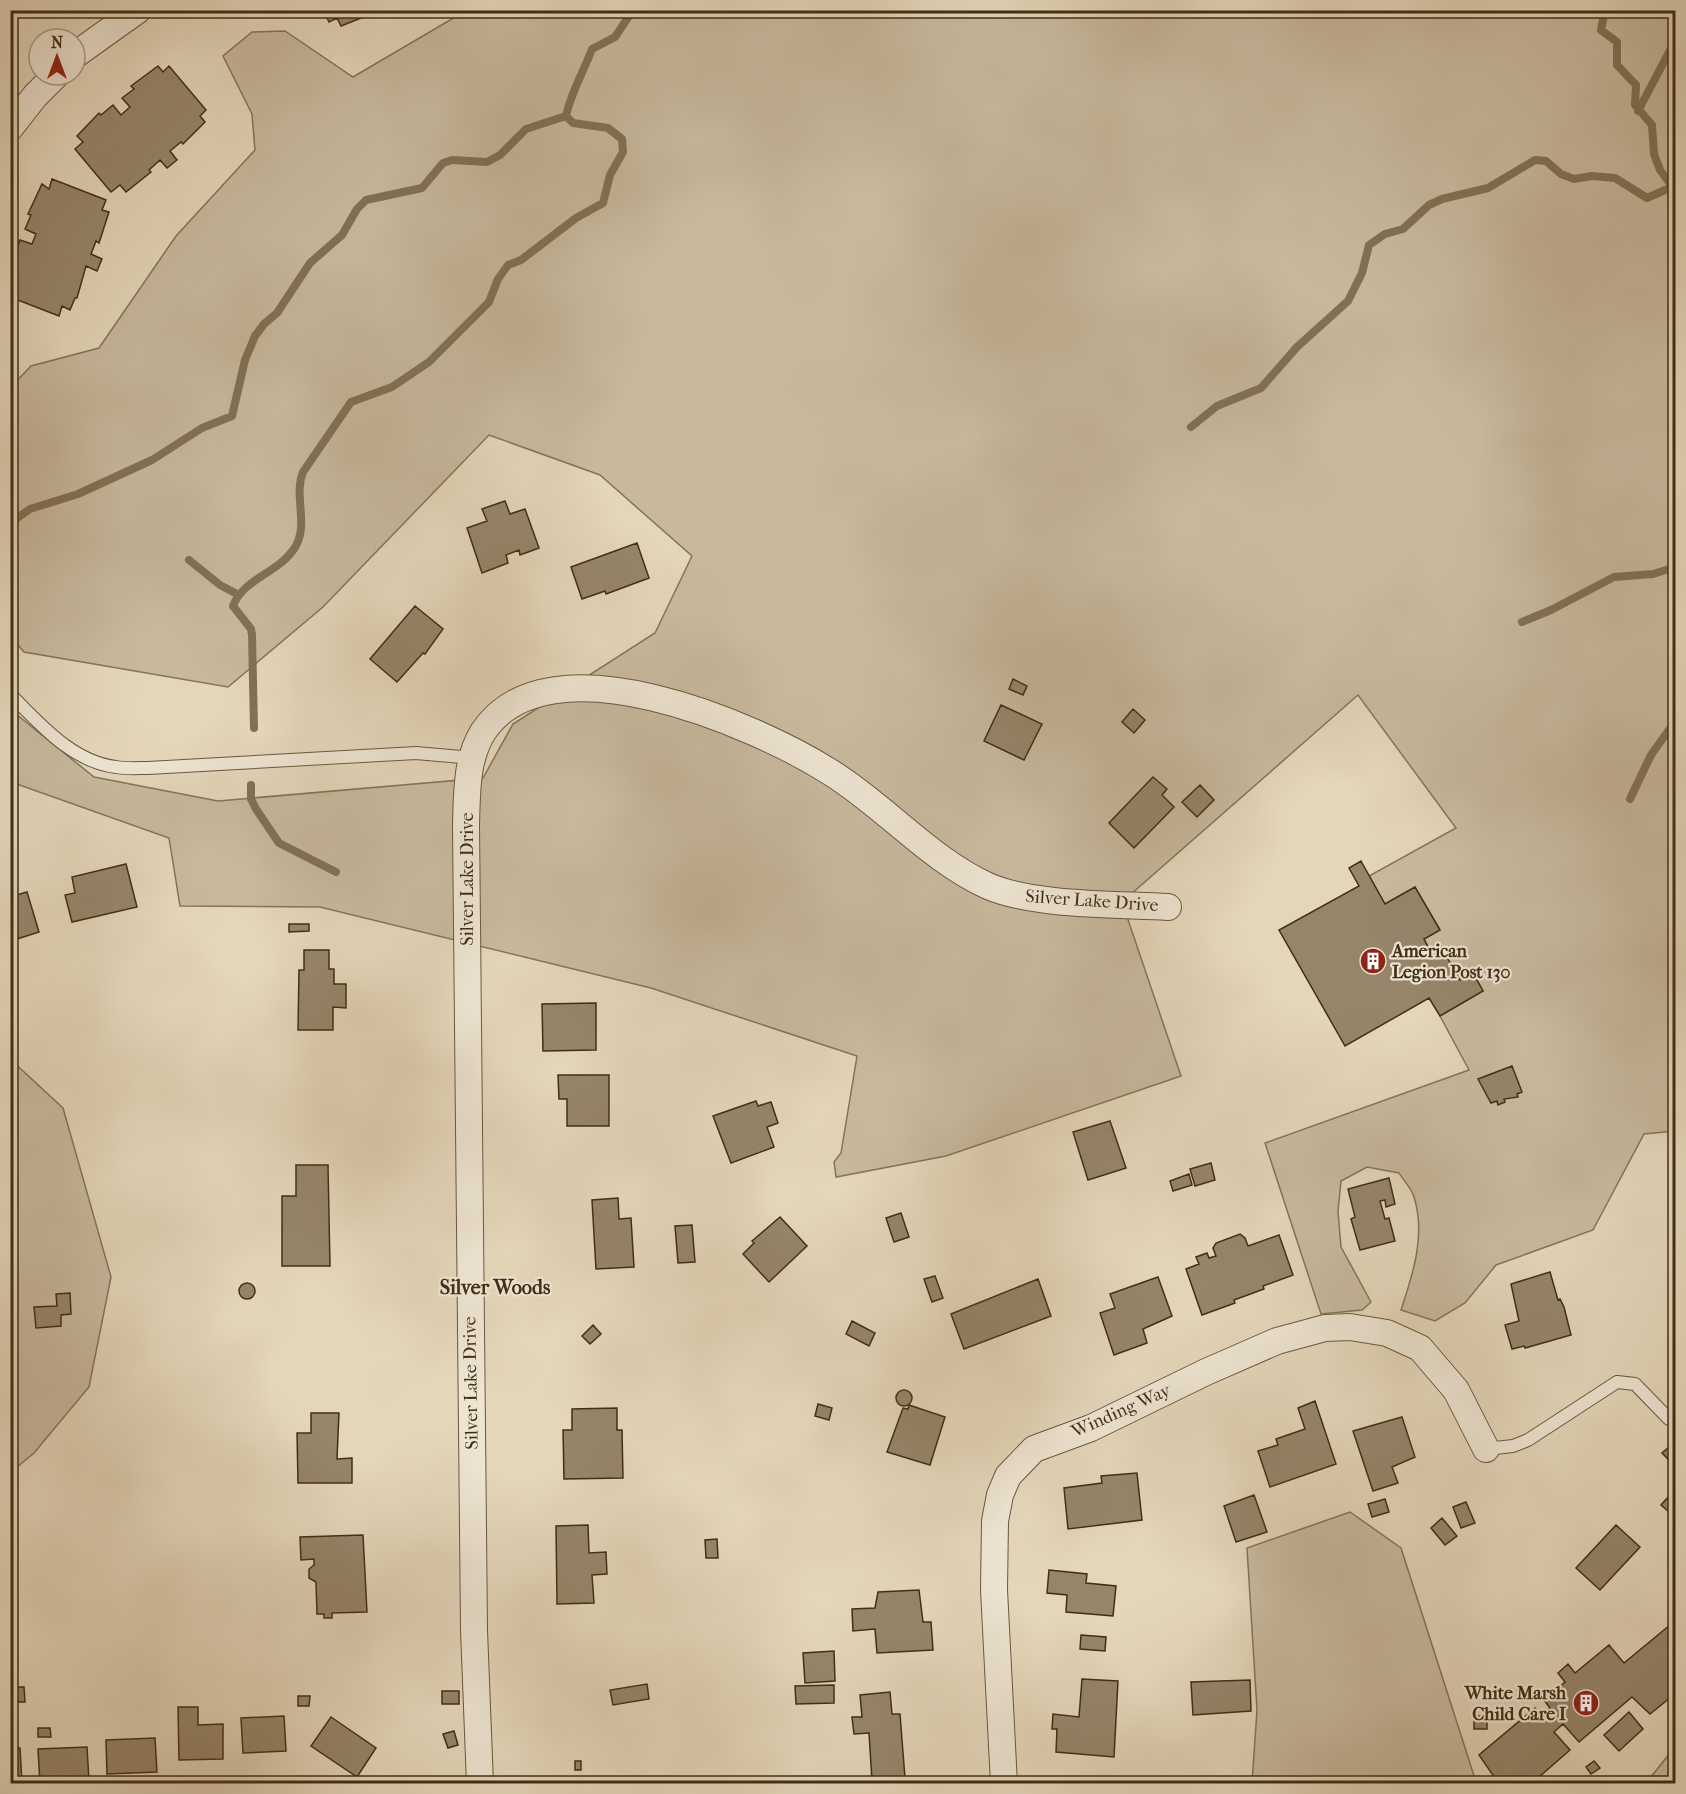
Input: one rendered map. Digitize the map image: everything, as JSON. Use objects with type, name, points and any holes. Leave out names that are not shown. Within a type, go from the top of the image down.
[{"type":"street","points":[[87,46],[138,10]]},
{"type":"street","points":[[10,128],[44,87]]},
{"type":"street","name":"Silver Lake Drive","points":[[480,1784],[474,1630],[466,825],[472,758],[477,744],[491,722],[516,702],[532,696],[585,689],[656,698],[690,706],[783,745],[828,770],[878,805],[940,856],[989,886],[1032,898],[1168,907]]},
{"type":"street","name":"Winding Way","points":[[1004,1784],[994,1590],[995,1521],[1000,1495],[1008,1476],[1034,1449],[1091,1428],[1206,1372],[1277,1341],[1325,1328],[1350,1327],[1387,1333],[1420,1348],[1456,1390],[1486,1449]]},
{"type":"lane","points":[[10,694],[59,740],[90,761],[115,767],[160,768],[416,753],[472,758]]},
{"type":"lane","points":[[1486,1449],[1513,1446],[1528,1440],[1617,1382],[1635,1384],[1669,1419]]},
{"type":"shaded area","points":[[467,10],[1675,11],[1675,1131],[1644,1134],[1593,1230],[1496,1265],[1465,1303],[1435,1321],[1401,1310],[1414,1268],[1418,1240],[1419,1226],[1413,1194],[1399,1173],[1367,1167],[1341,1181],[1338,1211],[1341,1247],[1371,1302],[1362,1310],[1321,1314],[1265,1143],[1469,1070],[1440,1016],[1483,991],[1473,973],[1460,980],[1429,949],[1424,939],[1440,930],[1415,887],[1385,904],[1369,876],[1456,828],[1358,695],[1122,902],[1181,1076],[946,1156],[836,1177],[834,1162],[841,1153],[857,1056],[651,988],[320,907],[180,906],[169,838],[11,782],[11,710],[94,777],[218,801],[483,778],[513,724],[655,633],[692,556],[600,475],[489,435],[323,607],[228,687],[24,652],[11,637],[10,384],[13,385],[31,366],[99,348],[176,236],[255,150],[252,114],[223,56],[252,32],[285,31],[353,77]]},
{"type":"shaded area","points":[[10,1059],[63,1108],[111,1277],[89,1387],[34,1453],[11,1472]]},
{"type":"shaded area","points":[[1350,1512],[1401,1548],[1475,1779],[1473,1783],[1252,1783],[1257,1710],[1247,1548]]},
{"type":"shaded area","points":[[1675,1747],[1675,1773],[1666,1783],[1646,1783]]},
{"type":"building","points":[[323,10],[370,10],[371,14],[341,26],[337,18],[329,22]]},
{"type":"building","points":[[158,66],[163,72],[169,66],[206,110],[200,116],[205,122],[183,144],[181,142],[170,151],[177,160],[167,168],[160,160],[149,170],[151,172],[126,192],[120,185],[111,192],[75,149],[83,142],[77,136],[99,113],[101,115],[113,105],[121,115],[130,107],[122,98],[134,89],[131,86]]},
{"type":"building","points":[[52,179],[106,200],[102,210],[109,212],[99,243],[96,241],[91,254],[102,259],[97,271],[86,266],[77,298],[70,310],[62,306],[59,316],[10,297],[10,255],[15,254],[20,240],[32,244],[36,234],[25,229],[31,215],[28,214],[42,184],[49,189]]},
{"type":"building","points":[[505,501],[510,514],[525,509],[539,548],[520,555],[519,550],[506,555],[508,563],[482,573],[467,528],[487,521],[482,509]]},
{"type":"building","points":[[637,543],[649,578],[606,594],[605,591],[582,599],[571,567]]},
{"type":"building","points":[[415,606],[443,629],[425,654],[423,653],[397,682],[370,659]]},
{"type":"building","points":[[1013,679],[1027,686],[1023,695],[1009,689]]},
{"type":"building","points":[[1001,705],[1042,724],[1024,760],[984,741]]},
{"type":"building","points":[[1133,709],[1145,720],[1134,733],[1122,722]]},
{"type":"building","points":[[1153,777],[1167,789],[1162,795],[1174,807],[1134,848],[1109,823]]},
{"type":"building","points":[[1200,785],[1214,800],[1197,817],[1182,802]]},
{"type":"building","name":"American Legion Post 130","points":[[1361,861],[1385,904],[1415,887],[1440,930],[1424,939],[1429,949],[1439,943],[1460,980],[1473,973],[1483,991],[1440,1016],[1429,998],[1345,1046],[1279,930],[1359,886],[1349,868]]},
{"type":"building","points":[[126,864],[137,907],[72,922],[65,895],[75,893],[72,877]]},
{"type":"building","points":[[27,892],[39,932],[17,939],[15,931],[10,932],[10,897]]},
{"type":"building","points":[[289,924],[309,924],[309,931],[289,932]]},
{"type":"building","points":[[304,950],[329,950],[329,969],[334,969],[334,984],[346,984],[346,1008],[333,1007],[333,1030],[298,1030],[299,970],[304,970]]},
{"type":"building","points":[[596,1003],[596,1050],[543,1051],[542,1004]]},
{"type":"building","points":[[1512,1066],[1522,1092],[1517,1094],[1518,1097],[1504,1099],[1505,1102],[1498,1105],[1497,1101],[1491,1103],[1478,1079]]},
{"type":"building","points":[[558,1075],[609,1075],[609,1126],[567,1126],[567,1099],[559,1099]]},
{"type":"building","points":[[756,1101],[758,1106],[771,1102],[778,1123],[767,1127],[774,1147],[731,1163],[713,1116]]},
{"type":"building","points":[[1110,1121],[1126,1168],[1088,1180],[1073,1132]]},
{"type":"building","points":[[1211,1163],[1215,1180],[1195,1186],[1190,1169]]},
{"type":"building","points":[[296,1165],[328,1165],[330,1266],[282,1266],[282,1196],[296,1196]]},
{"type":"building","points":[[1189,1174],[1192,1185],[1173,1191],[1170,1181]]},
{"type":"building","points":[[1389,1178],[1395,1204],[1386,1207],[1385,1200],[1380,1201],[1385,1219],[1389,1218],[1395,1241],[1360,1250],[1351,1219],[1355,1217],[1348,1189]]},
{"type":"building","points":[[618,1198],[619,1219],[631,1218],[634,1267],[596,1269],[592,1200]]},
{"type":"building","points":[[901,1213],[909,1237],[894,1242],[886,1218]]},
{"type":"building","points":[[780,1217],[807,1246],[769,1282],[743,1254],[754,1243],[752,1241]]},
{"type":"building","points":[[692,1225],[695,1262],[678,1263],[675,1226]]},
{"type":"building","points":[[1240,1234],[1245,1238],[1248,1246],[1279,1235],[1293,1275],[1234,1300],[1235,1303],[1202,1315],[1186,1269],[1199,1264],[1196,1257],[1207,1253],[1209,1258],[1216,1256],[1213,1248],[1216,1243]]},
{"type":"building","points":[[1550,1272],[1558,1300],[1560,1299],[1564,1307],[1571,1335],[1525,1348],[1524,1346],[1512,1349],[1505,1325],[1519,1321],[1511,1284]]},
{"type":"building","points":[[935,1276],[943,1298],[932,1302],[924,1279]]},
{"type":"building","points":[[1158,1277],[1172,1316],[1143,1329],[1147,1343],[1114,1355],[1100,1313],[1115,1308],[1110,1294]]},
{"type":"building","points":[[1038,1279],[1051,1316],[964,1349],[951,1314]]},
{"type":"building","points":[[247,1283],[255,1291],[247,1299],[239,1291]]},
{"type":"building","points":[[70,1293],[71,1314],[61,1315],[61,1326],[36,1328],[34,1307],[57,1306],[56,1294]]},
{"type":"building","points":[[852,1321],[875,1333],[869,1346],[846,1334]]},
{"type":"building","points":[[593,1325],[601,1334],[590,1344],[582,1336]]},
{"type":"building","points":[[901,1390],[907,1390],[912,1398],[910,1404],[901,1406],[896,1401],[896,1395]]},
{"type":"building","points":[[1315,1401],[1336,1464],[1270,1487],[1258,1451],[1278,1445],[1276,1439],[1305,1429],[1298,1408]]},
{"type":"building","points":[[818,1404],[832,1408],[829,1420],[815,1416]]},
{"type":"building","points":[[909,1405],[945,1417],[930,1465],[887,1452],[903,1408],[908,1409]]},
{"type":"building","points":[[617,1408],[617,1430],[622,1430],[623,1478],[564,1479],[563,1430],[572,1430],[572,1409]]},
{"type":"building","points":[[311,1413],[339,1413],[337,1459],[352,1458],[352,1483],[298,1483],[297,1433],[311,1433]]},
{"type":"building","points":[[1402,1417],[1415,1457],[1392,1467],[1398,1483],[1373,1491],[1353,1431]]},
{"type":"building","points":[[1676,1441],[1676,1467],[1662,1453]]},
{"type":"building","points":[[1137,1473],[1142,1520],[1068,1529],[1064,1488],[1102,1483],[1101,1476]]},
{"type":"building","points":[[1254,1495],[1267,1532],[1236,1542],[1224,1506]]},
{"type":"building","points":[[1670,1495],[1676,1505],[1669,1512],[1661,1505]]},
{"type":"building","points":[[1385,1499],[1389,1512],[1372,1517],[1368,1504]]},
{"type":"building","points":[[1466,1502],[1475,1523],[1461,1528],[1453,1507]]},
{"type":"building","points":[[1442,1518],[1457,1536],[1445,1545],[1431,1528]]},
{"type":"building","points":[[588,1525],[589,1553],[606,1552],[607,1574],[592,1575],[594,1603],[557,1604],[556,1526]]},
{"type":"building","points":[[1616,1525],[1640,1547],[1600,1590],[1576,1568]]},
{"type":"building","points":[[363,1535],[367,1612],[332,1613],[332,1618],[324,1618],[324,1614],[317,1614],[316,1582],[309,1578],[309,1569],[314,1565],[314,1559],[301,1560],[300,1537]]},
{"type":"building","points":[[717,1539],[718,1558],[706,1558],[705,1540]]},
{"type":"building","points":[[1049,1570],[1087,1574],[1086,1583],[1116,1586],[1113,1616],[1066,1612],[1067,1595],[1047,1593]]},
{"type":"building","points":[[919,1590],[923,1622],[931,1622],[933,1650],[877,1653],[875,1629],[853,1631],[852,1609],[875,1608],[878,1592]]},
{"type":"building","name":"White Marsh Child Care I","points":[[1676,1620],[1676,1693],[1650,1714],[1632,1697],[1579,1742],[1563,1724],[1554,1732],[1570,1750],[1531,1784],[1499,1784],[1479,1755],[1535,1708],[1541,1716],[1550,1708],[1544,1700],[1565,1682],[1558,1673],[1568,1664],[1575,1673],[1609,1645],[1624,1663]]},
{"type":"building","points":[[1081,1635],[1106,1637],[1105,1651],[1080,1649]]},
{"type":"building","points":[[834,1651],[835,1681],[805,1683],[803,1653]]},
{"type":"building","points":[[1082,1679],[1118,1681],[1114,1757],[1056,1752],[1057,1729],[1052,1729],[1053,1714],[1079,1717]]},
{"type":"building","points":[[1250,1680],[1251,1711],[1193,1715],[1191,1682]]},
{"type":"building","points":[[647,1684],[649,1699],[613,1705],[610,1690]]},
{"type":"building","points":[[834,1685],[834,1703],[796,1704],[795,1686]]},
{"type":"building","points":[[11,1687],[24,1687],[25,1702],[12,1702]]},
{"type":"building","points":[[442,1691],[459,1691],[459,1704],[442,1704]]},
{"type":"building","points":[[890,1692],[892,1714],[900,1714],[905,1778],[872,1781],[869,1733],[854,1734],[852,1717],[862,1717],[860,1695]]},
{"type":"building","points":[[298,1696],[310,1696],[309,1706],[298,1706]]},
{"type":"building","points":[[178,1707],[198,1707],[198,1725],[223,1724],[223,1759],[179,1760]]},
{"type":"building","points":[[1629,1712],[1643,1729],[1619,1751],[1604,1735]]},
{"type":"building","points":[[284,1716],[286,1751],[243,1753],[241,1718]]},
{"type":"building","points":[[1474,1716],[1487,1716],[1487,1729],[1474,1729]]},
{"type":"building","points":[[331,1717],[376,1748],[357,1777],[311,1746]]},
{"type":"building","points":[[38,1728],[50,1728],[51,1737],[38,1737]]},
{"type":"building","points":[[454,1731],[458,1745],[448,1748],[443,1734]]},
{"type":"building","points":[[155,1738],[157,1772],[107,1774],[106,1740]]},
{"type":"building","points":[[87,1747],[89,1781],[40,1783],[38,1749]]},
{"type":"building","points":[[20,1748],[22,1784],[10,1784],[10,1749]]},
{"type":"building","points":[[575,1761],[581,1761],[581,1770],[575,1770]]},
{"type":"building","points":[[1594,1761],[1600,1768],[1591,1774],[1586,1767]]},
{"type":"waterway","points":[[254,728],[251,629],[233,606],[244,589],[287,557],[299,540],[301,531],[300,481],[303,472],[351,402],[392,387],[429,362],[489,302],[498,279],[508,265],[521,260],[576,218],[603,203],[610,175],[623,152],[622,139],[608,128],[573,123],[566,116],[574,90],[592,49],[615,37],[633,10]]},
{"type":"waterway","points":[[1605,10],[1601,30],[1617,42],[1617,65],[1636,85],[1635,105],[1652,125],[1654,154],[1660,170],[1676,192]]},
{"type":"waterway","points":[[1672,10],[1676,21]]},
{"type":"waterway","points":[[1638,111],[1676,39]]},
{"type":"waterway","points":[[10,523],[30,509],[78,494],[152,460],[202,428],[232,416],[245,360],[255,336],[277,313],[310,263],[342,235],[357,209],[366,200],[422,188],[443,163],[452,160],[487,162],[500,155],[526,129],[566,116]]},
{"type":"waterway","points":[[1191,427],[1217,406],[1261,388],[1297,347],[1348,301],[1362,273],[1369,245],[1385,234],[1403,229],[1429,205],[1442,199],[1488,188],[1535,160],[1546,161],[1561,174],[1574,179],[1592,176],[1615,178],[1647,198],[1672,187]]},
{"type":"waterway","points":[[189,560],[220,585],[237,594]]},
{"type":"waterway","points":[[1522,622],[1551,610],[1614,577],[1653,574],[1676,567]]},
{"type":"waterway","points":[[1630,799],[1651,755],[1676,720]]},
{"type":"waterway","points":[[251,785],[251,799],[279,843],[336,872]]},
{"type":"place","name":"American Legion Post 130","points":[[1373,961]]},
{"type":"place","name":"White Marsh Child Care I","points":[[1586,1703]]},
{"type":"district","name":"Silver Woods","points":[[495,1287]]}]
